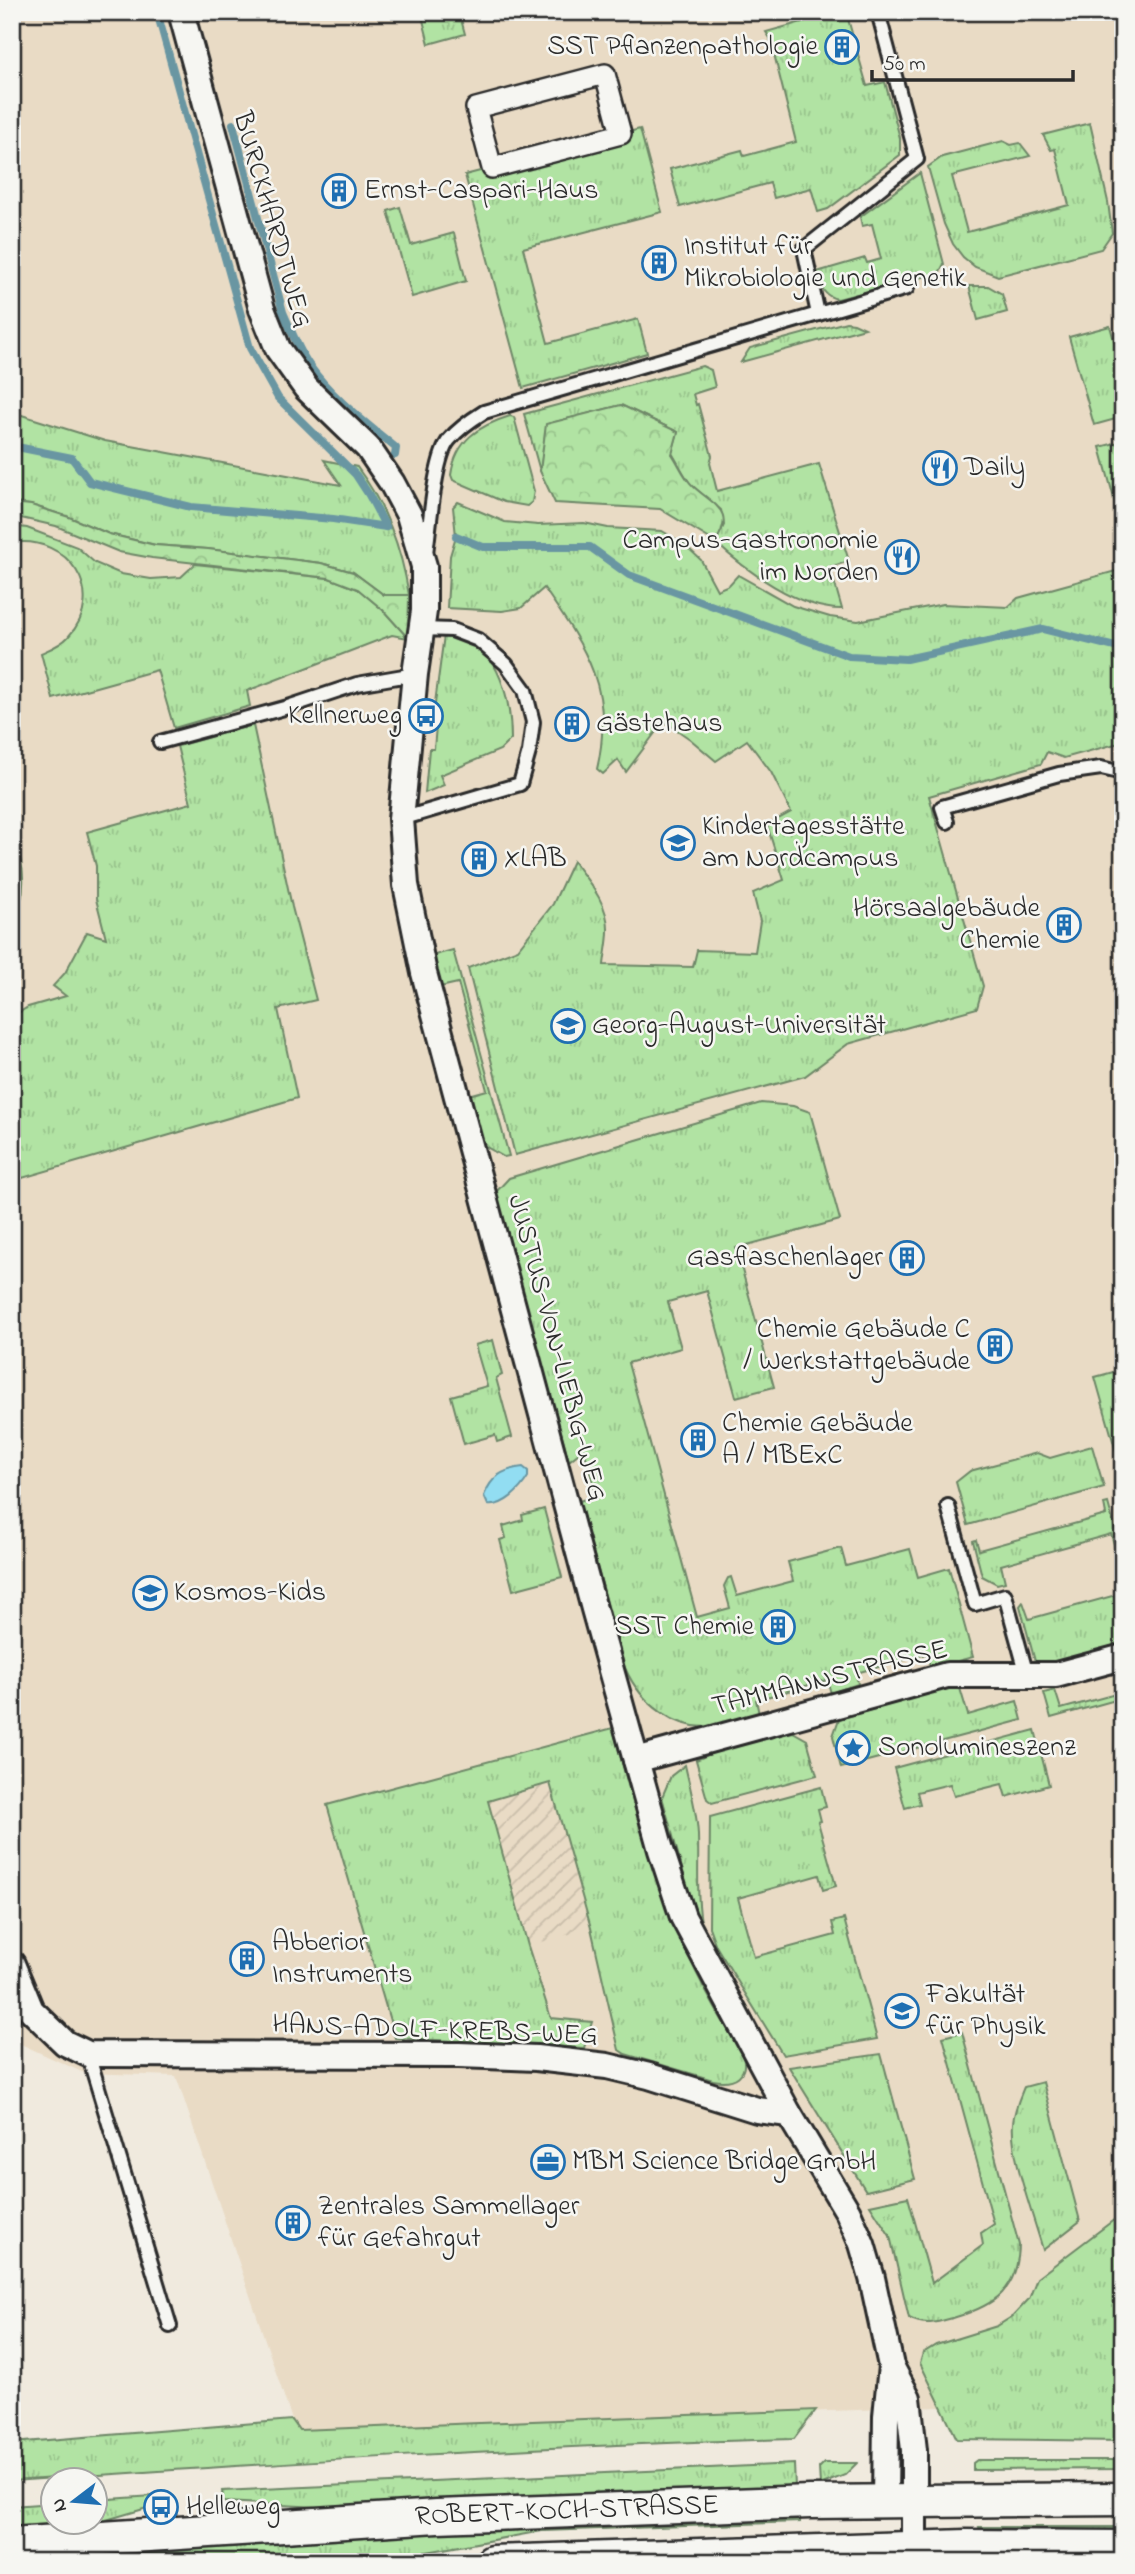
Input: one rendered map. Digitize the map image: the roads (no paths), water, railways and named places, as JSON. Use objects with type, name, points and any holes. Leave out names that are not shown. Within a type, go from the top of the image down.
[{"type":"street","name":"BURCKHARDTWEG","points":[[181,12],[262,309],[278,349],[306,388],[368,448],[384,471],[409,515],[424,566]]},
{"type":"street","points":[[605,74],[621,134],[492,167],[476,108],[605,74]]},
{"type":"street","name":"JUSTUS-VON-LIEBIG-WEG","points":[[424,566],[422,629],[401,818],[406,885],[424,973],[661,1850],[683,1917],[789,2114]]},
{"type":"street","name":"TAMMANNSTRASSE","points":[[636,1760],[947,1675],[1056,1675],[1123,1657]]},
{"type":"street","points":[[12,1964],[22,2012],[65,2043],[88,2054]]},
{"type":"street","name":"HANS-ADOLF-KREBS-WEG","points":[[88,2054],[536,2058],[618,2068],[757,2110],[789,2114]]},
{"type":"street","points":[[789,2114],[848,2212],[862,2244],[872,2278],[891,2366],[886,2416],[899,2500],[900,2555]]},
{"type":"street","name":"ROBERT-KOCH-STRASSE","points":[[12,2544],[437,2516],[899,2500],[1123,2499]]},
{"type":"street","name":"ROBERT-KOCH-STRASSE","points":[[492,2562],[900,2555],[1123,2547]]},
{"type":"lane","points":[[818,314],[804,249],[917,159],[878,12]]},
{"type":"lane","points":[[424,566],[438,468],[447,442],[463,426],[484,412],[907,288]]},
{"type":"lane","points":[[401,818],[520,784],[529,752],[533,722],[525,690],[506,664],[478,639],[452,630],[422,629]]},
{"type":"lane","points":[[160,742],[288,707],[357,684],[415,674]]},
{"type":"lane","points":[[947,822],[942,807],[1059,774],[1101,768],[1123,773]]},
{"type":"lane","points":[[948,1506],[975,1604],[1005,1595],[1027,1675]]},
{"type":"lane","points":[[88,2054],[170,2326]]},
{"type":"water","points":[[523,1467],[528,1471],[528,1477],[521,1487],[506,1500],[488,1505],[484,1496],[494,1479],[504,1472]]},
{"type":"waterway","points":[[157,12],[250,348],[278,398],[356,475],[386,527]]},
{"type":"waterway","points":[[233,124],[283,312],[298,346],[318,377],[350,410],[396,448],[395,455]]},
{"type":"waterway","points":[[12,446],[72,458],[90,482],[191,507],[333,519],[386,527]]},
{"type":"waterway","points":[[456,536],[483,547],[590,547],[629,575],[849,656],[906,659],[1043,629],[1123,649]]},
{"type":"place","name":"SST Pflanzenpathologie","points":[[842,47]]},
{"type":"place","name":"Ernst-Caspari-Haus","points":[[339,191]]},
{"type":"place","name":"Institut für Mikrobiologie und Genetik","points":[[659,263]]},
{"type":"place","name":"Daily","points":[[940,468]]},
{"type":"place","name":"Campus-Gastronomie im Norden","points":[[902,557]]},
{"type":"place","name":"Kellnerweg","points":[[426,716]]},
{"type":"place","name":"Gästehaus","points":[[572,724]]},
{"type":"place","name":"Kindertagesstätte am Nordcampus","points":[[678,843]]},
{"type":"place","name":"XLAB","points":[[479,859]]},
{"type":"place","name":"Hörsaalgebäude Chemie","points":[[1064,925]]},
{"type":"place","name":"Georg-August-Universität","points":[[568,1026]]},
{"type":"place","name":"Gasflaschenlager","points":[[907,1258]]},
{"type":"place","name":"Chemie Gebäude C / Werkstattgebäude","points":[[995,1346]]},
{"type":"place","name":"Chemie Gebäude A / MBExC","points":[[698,1440]]},
{"type":"place","name":"Kosmos-Kids","points":[[150,1593]]},
{"type":"place","name":"SST Chemie","points":[[778,1627]]},
{"type":"place","name":"Sonolumineszenz","points":[[853,1748]]},
{"type":"place","name":"Abberior Instruments","points":[[247,1959]]},
{"type":"place","name":"Fakultät für Physik","points":[[902,2011]]},
{"type":"place","name":"MBM Science Bridge GmbH","points":[[548,2162]]},
{"type":"place","name":"Zentrales Sammellager für Gefahrgut","points":[[293,2223]]},
{"type":"place","name":"Helleweg","points":[[161,2507]]}]
